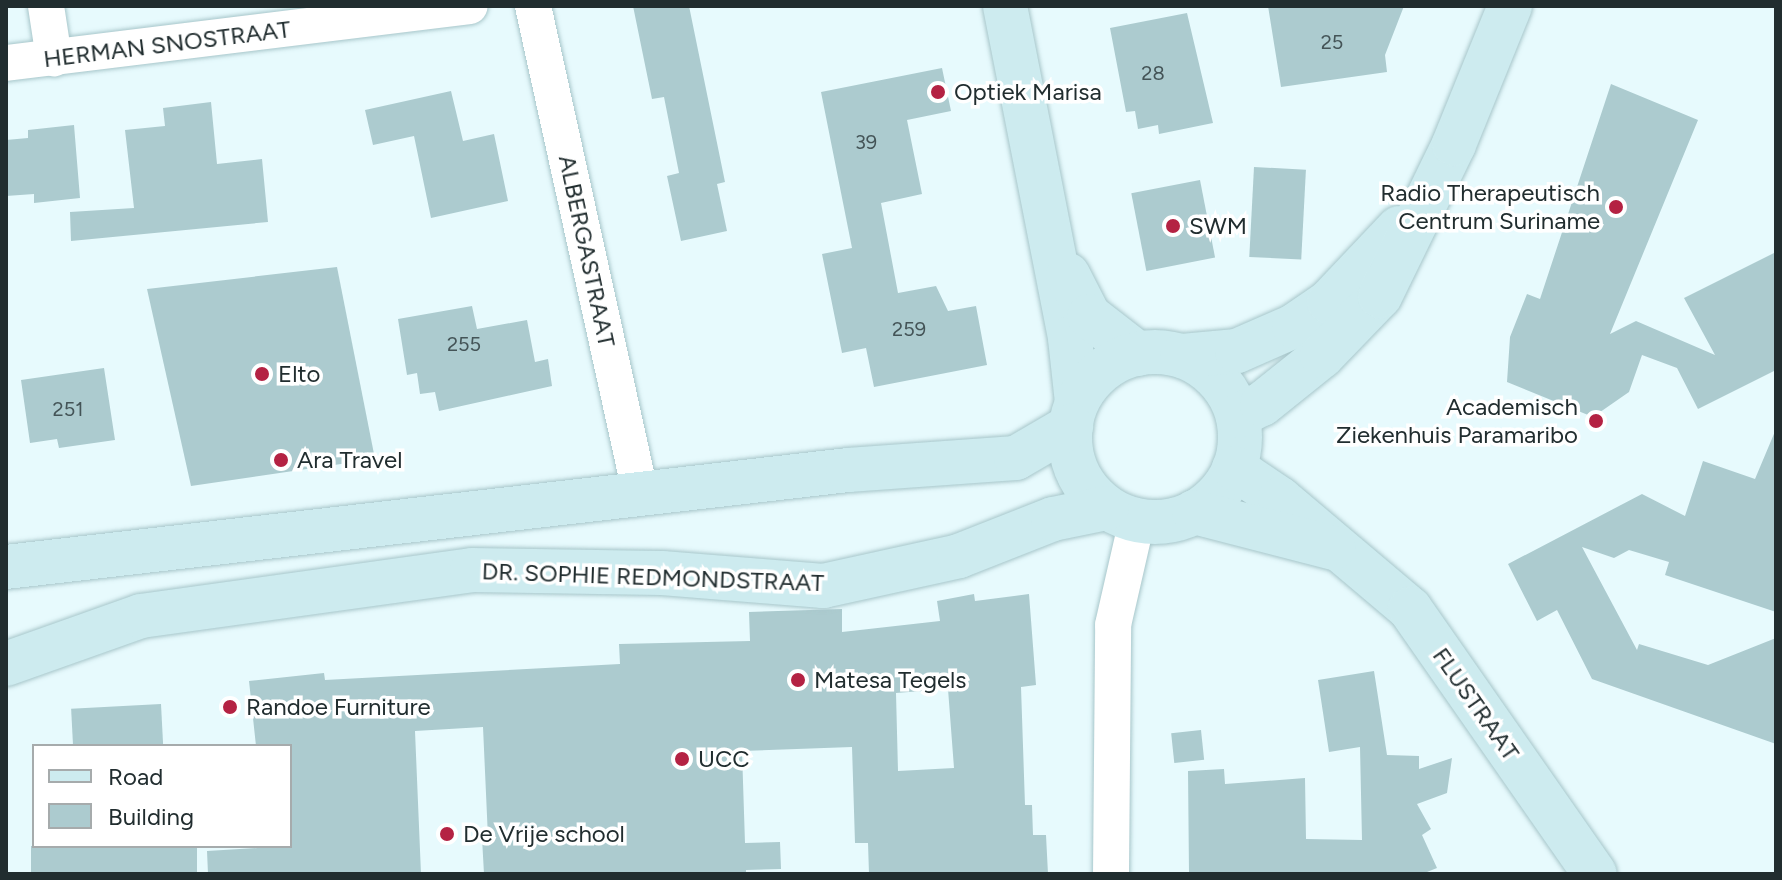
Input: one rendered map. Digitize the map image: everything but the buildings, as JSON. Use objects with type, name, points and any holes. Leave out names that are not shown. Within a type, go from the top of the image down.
[{"type":"street","points":[[46,6],[54,58]]},
{"type":"street","name":"HERMAN SNOSTRAAT","points":[[6,63],[470,6]]},
{"type":"street","name":"ALBERGASTRAAT","points":[[533,6],[641,496]]},
{"type":"street","points":[[1005,6],[1054,248],[1080,477],[1122,514],[1168,521],[1194,512],[1218,494],[1234,468],[1241,432],[1238,416],[1213,374],[1182,356]]},
{"type":"street","points":[[1238,416],[1262,404],[1354,327],[1400,260],[1510,6]]},
{"type":"street","points":[[6,567],[848,470],[1016,458],[1074,414],[1103,370],[1138,354],[1182,356],[1237,351],[1294,326],[1347,283],[1433,185]]},
{"type":"street","points":[[1054,248],[1089,316],[1138,354]]},
{"type":"street","name":"FLUSTRAAT","points":[[1234,468],[1339,549],[1410,609],[1595,874]]},
{"type":"street","name":"FLUSTRAAT","points":[[1194,512],[1339,549]]},
{"type":"street","points":[[1111,874],[1113,625],[1122,514]]},
{"type":"street","name":"DR. SOPHIE REDMONDSTRAAT","points":[[6,664],[141,616],[472,570],[662,573],[823,586],[959,556],[1053,519],[1122,514]]},
{"type":"place","name":"Optiek Marisa","points":[[938,92]]},
{"type":"place","name":"Radio Therapeutisch Centrum Suriname","points":[[1616,207]]},
{"type":"place","name":"SWM","points":[[1173,226]]},
{"type":"place","name":"Elto","points":[[262,374]]},
{"type":"place","name":"Academisch Ziekenhuis Paramaribo","points":[[1596,421]]},
{"type":"place","name":"Ara Travel","points":[[281,460]]},
{"type":"place","name":"Matesa Tegels","points":[[798,680]]},
{"type":"place","name":"Randoe Furniture","points":[[230,707]]},
{"type":"place","name":"UCC","points":[[682,759]]},
{"type":"place","name":"De Vrije school","points":[[447,834]]}]
